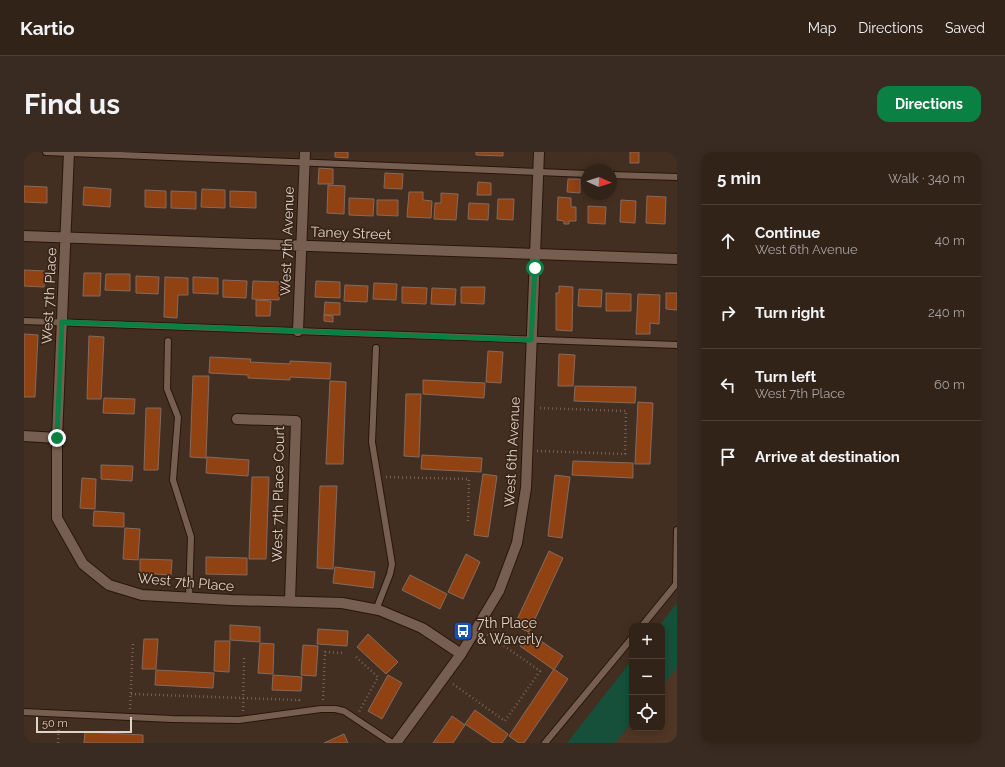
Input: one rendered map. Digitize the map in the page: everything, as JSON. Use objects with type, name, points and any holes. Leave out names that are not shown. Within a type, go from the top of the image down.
[{"type":"street","name":"West 7th Place","points":[[69,152],[57,438],[58,518],[83,564],[109,585],[142,595],[342,603],[376,610],[422,628],[461,654]]},
{"type":"street","name":"West 7th Avenue","points":[[298,331],[305,152]]},
{"type":"street","name":"West 6th Avenue","points":[[396,743],[461,654],[499,591],[517,543],[526,488],[539,152]]},
{"type":"street","name":"Taney Street","points":[[24,236],[677,259]]},
{"type":"street","name":"West 7th Place Court","points":[[237,419],[296,421],[290,600]]},
{"type":"street","points":[[24,436],[57,438]]},
{"type":"lane","points":[[46,152],[581,174]]},
{"type":"lane","points":[[617,175],[677,178]]},
{"type":"lane","points":[[24,321],[677,345]]},
{"type":"lane","points":[[168,341],[167,389],[178,417],[173,480],[191,536],[189,598]]},
{"type":"lane","points":[[376,348],[372,436],[377,476],[392,564],[390,574],[376,610]]},
{"type":"lane","points":[[644,623],[676,584],[677,530]]},
{"type":"lane","points":[[545,743],[629,642]]},
{"type":"lane","points":[[24,712],[130,718],[243,720],[323,709],[344,711],[392,743]]},
{"type":"path","points":[[538,451],[625,454],[626,411],[539,408]]},
{"type":"path","points":[[377,476],[469,479],[468,522]]},
{"type":"path","points":[[452,684],[505,721],[531,684],[540,671],[487,634]]},
{"type":"path","points":[[130,718],[133,642]]},
{"type":"path","points":[[323,709],[325,652],[344,654]]},
{"type":"path","points":[[243,720],[244,657]]},
{"type":"path","points":[[355,718],[378,677],[356,657]]},
{"type":"path","points":[[131,694],[299,700],[298,712]]},
{"type":"path","points":[[58,743],[59,715]]},
{"type":"shaded area","points":[[677,668],[677,743],[615,743],[629,726],[629,731],[665,731],[665,682]]},
{"type":"green space","points":[[677,603],[677,668],[665,682],[665,623],[661,623]]},
{"type":"green space","points":[[629,664],[629,726],[615,743],[567,743]]},
{"type":"building","points":[[335,152],[348,152],[348,158],[335,157]]},
{"type":"building","points":[[476,152],[503,152],[503,156],[476,155]]},
{"type":"building","points":[[630,152],[639,152],[639,163],[630,163]]},
{"type":"building","points":[[319,168],[333,169],[333,184],[318,184]]},
{"type":"building","points":[[385,173],[403,174],[402,189],[384,188]]},
{"type":"building","points":[[568,179],[580,179],[580,193],[567,192]]},
{"type":"building","points":[[478,182],[491,183],[491,195],[477,195]]},
{"type":"building","points":[[328,185],[345,186],[344,214],[327,213]]},
{"type":"building","points":[[24,186],[47,187],[47,203],[24,202]]},
{"type":"building","points":[[84,187],[111,189],[110,207],[83,205]]},
{"type":"building","points":[[202,189],[225,190],[225,208],[201,207]]},
{"type":"building","points":[[145,190],[166,191],[166,208],[145,207]]},
{"type":"building","points":[[171,191],[196,192],[196,209],[171,208]]},
{"type":"building","points":[[230,191],[256,192],[256,208],[230,207]]},
{"type":"building","points":[[409,192],[423,192],[423,200],[432,201],[431,218],[407,217]]},
{"type":"building","points":[[441,193],[458,194],[456,220],[434,219],[435,203],[441,203]]},
{"type":"building","points":[[647,196],[666,197],[665,224],[646,223]]},
{"type":"building","points":[[558,197],[571,198],[571,207],[576,207],[576,221],[569,221],[569,224],[564,224],[564,221],[557,220]]},
{"type":"building","points":[[349,198],[374,199],[373,216],[349,215]]},
{"type":"building","points":[[498,199],[514,199],[513,220],[497,219]]},
{"type":"building","points":[[377,200],[398,200],[398,216],[377,215]]},
{"type":"building","points":[[621,200],[636,201],[635,223],[620,222]]},
{"type":"building","points":[[469,203],[489,204],[488,220],[468,219]]},
{"type":"building","points":[[588,206],[606,207],[605,224],[588,223]]},
{"type":"building","points":[[24,270],[45,271],[44,287],[24,286]]},
{"type":"building","points":[[84,273],[101,273],[100,296],[83,296]]},
{"type":"building","points":[[106,274],[130,274],[130,291],[105,290]]},
{"type":"building","points":[[136,276],[159,277],[158,294],[136,293]]},
{"type":"building","points":[[165,277],[188,278],[188,295],[178,295],[177,318],[164,317]]},
{"type":"building","points":[[193,277],[218,278],[218,294],[193,293]]},
{"type":"building","points":[[223,280],[247,281],[246,298],[223,297]]},
{"type":"building","points":[[253,281],[280,282],[279,300],[252,299]]},
{"type":"building","points":[[316,281],[340,282],[340,298],[315,297]]},
{"type":"building","points":[[374,283],[397,284],[396,300],[373,299]]},
{"type":"building","points":[[345,285],[368,286],[367,302],[344,301]]},
{"type":"building","points":[[559,286],[573,287],[572,331],[556,330],[556,293],[559,293]]},
{"type":"building","points":[[402,287],[427,288],[426,304],[402,303]]},
{"type":"building","points":[[461,287],[485,287],[484,304],[461,303]]},
{"type":"building","points":[[432,288],[456,289],[455,305],[431,304]]},
{"type":"building","points":[[579,289],[602,290],[601,307],[578,306]]},
{"type":"building","points":[[606,293],[631,294],[631,311],[606,311]]},
{"type":"building","points":[[666,293],[677,293],[677,310],[666,309]]},
{"type":"building","points":[[638,294],[660,295],[659,324],[650,323],[650,334],[636,334]]},
{"type":"building","points":[[256,300],[271,301],[270,316],[256,316]]},
{"type":"building","points":[[325,302],[340,303],[340,315],[324,315]]},
{"type":"building","points":[[324,315],[333,316],[333,322],[324,321]]},
{"type":"building","points":[[24,334],[38,335],[35,397],[24,397]]},
{"type":"building","points":[[89,336],[104,337],[101,399],[87,399]]},
{"type":"building","points":[[488,351],[503,352],[501,383],[486,382]]},
{"type":"building","points":[[559,354],[575,355],[573,386],[558,386]]},
{"type":"building","points":[[210,357],[251,359],[250,362],[290,364],[290,361],[331,363],[330,379],[290,377],[290,380],[248,378],[248,375],[209,373]]},
{"type":"building","points":[[193,376],[209,376],[206,458],[190,457]]},
{"type":"building","points":[[423,380],[485,383],[484,398],[423,394]]},
{"type":"building","points":[[330,381],[346,382],[343,464],[326,464]]},
{"type":"building","points":[[575,386],[636,387],[635,403],[574,401]]},
{"type":"building","points":[[406,394],[421,394],[419,457],[404,456]]},
{"type":"building","points":[[104,398],[135,399],[134,414],[103,413]]},
{"type":"building","points":[[638,402],[653,403],[650,464],[635,464]]},
{"type":"building","points":[[146,408],[161,408],[158,470],[144,470]]},
{"type":"building","points":[[422,455],[482,458],[481,472],[421,469]]},
{"type":"building","points":[[207,457],[249,460],[248,476],[206,473]]},
{"type":"building","points":[[573,461],[633,463],[633,478],[572,475]]},
{"type":"building","points":[[101,465],[133,466],[132,481],[101,479]]},
{"type":"building","points":[[483,474],[497,476],[488,537],[474,535]]},
{"type":"building","points":[[555,475],[570,477],[562,538],[548,536]]},
{"type":"building","points":[[252,477],[269,477],[266,559],[249,559]]},
{"type":"building","points":[[82,478],[96,479],[95,509],[80,508]]},
{"type":"building","points":[[320,486],[337,486],[333,569],[317,568]]},
{"type":"building","points":[[94,511],[124,513],[124,527],[93,526]]},
{"type":"building","points":[[125,528],[140,529],[138,560],[123,559]]},
{"type":"building","points":[[549,551],[563,558],[529,632],[514,626]]},
{"type":"building","points":[[466,554],[480,562],[463,599],[448,592]]},
{"type":"building","points":[[206,557],[247,558],[247,575],[206,574]]},
{"type":"building","points":[[140,559],[172,560],[171,575],[140,573]]},
{"type":"building","points":[[335,567],[375,572],[373,588],[333,583]]},
{"type":"building","points":[[410,575],[447,594],[440,609],[402,590]]},
{"type":"building","points":[[230,625],[260,627],[260,642],[230,640]]},
{"type":"building","points":[[318,629],[348,631],[347,646],[317,644]]},
{"type":"building","points":[[529,633],[563,656],[554,670],[520,646]]},
{"type":"building","points":[[368,634],[398,662],[386,674],[357,647]]},
{"type":"building","points":[[144,639],[158,639],[156,669],[142,669]]},
{"type":"building","points":[[215,641],[230,641],[229,672],[214,671]]},
{"type":"building","points":[[260,643],[274,644],[273,674],[258,673]]},
{"type":"building","points":[[303,645],[318,646],[316,676],[301,675]]},
{"type":"building","points":[[554,669],[568,679],[524,743],[519,743],[509,736]]},
{"type":"building","points":[[156,670],[214,673],[213,688],[155,685]]},
{"type":"building","points":[[273,675],[302,677],[301,691],[272,690]]},
{"type":"building","points":[[388,675],[402,683],[382,719],[368,711]]},
{"type":"building","points":[[475,710],[508,734],[502,743],[493,743],[465,724]]},
{"type":"building","points":[[452,716],[465,725],[453,743],[433,743]]},
{"type":"building","points":[[85,732],[143,735],[143,743],[84,743]]},
{"type":"building","points":[[344,734],[348,743],[324,743]]},
{"type":"place","name":"7th Place & Waverly","points":[[463,631]]},
{"type":"route","points":[[57,438],[62,322],[531,340],[535,268]]}]
